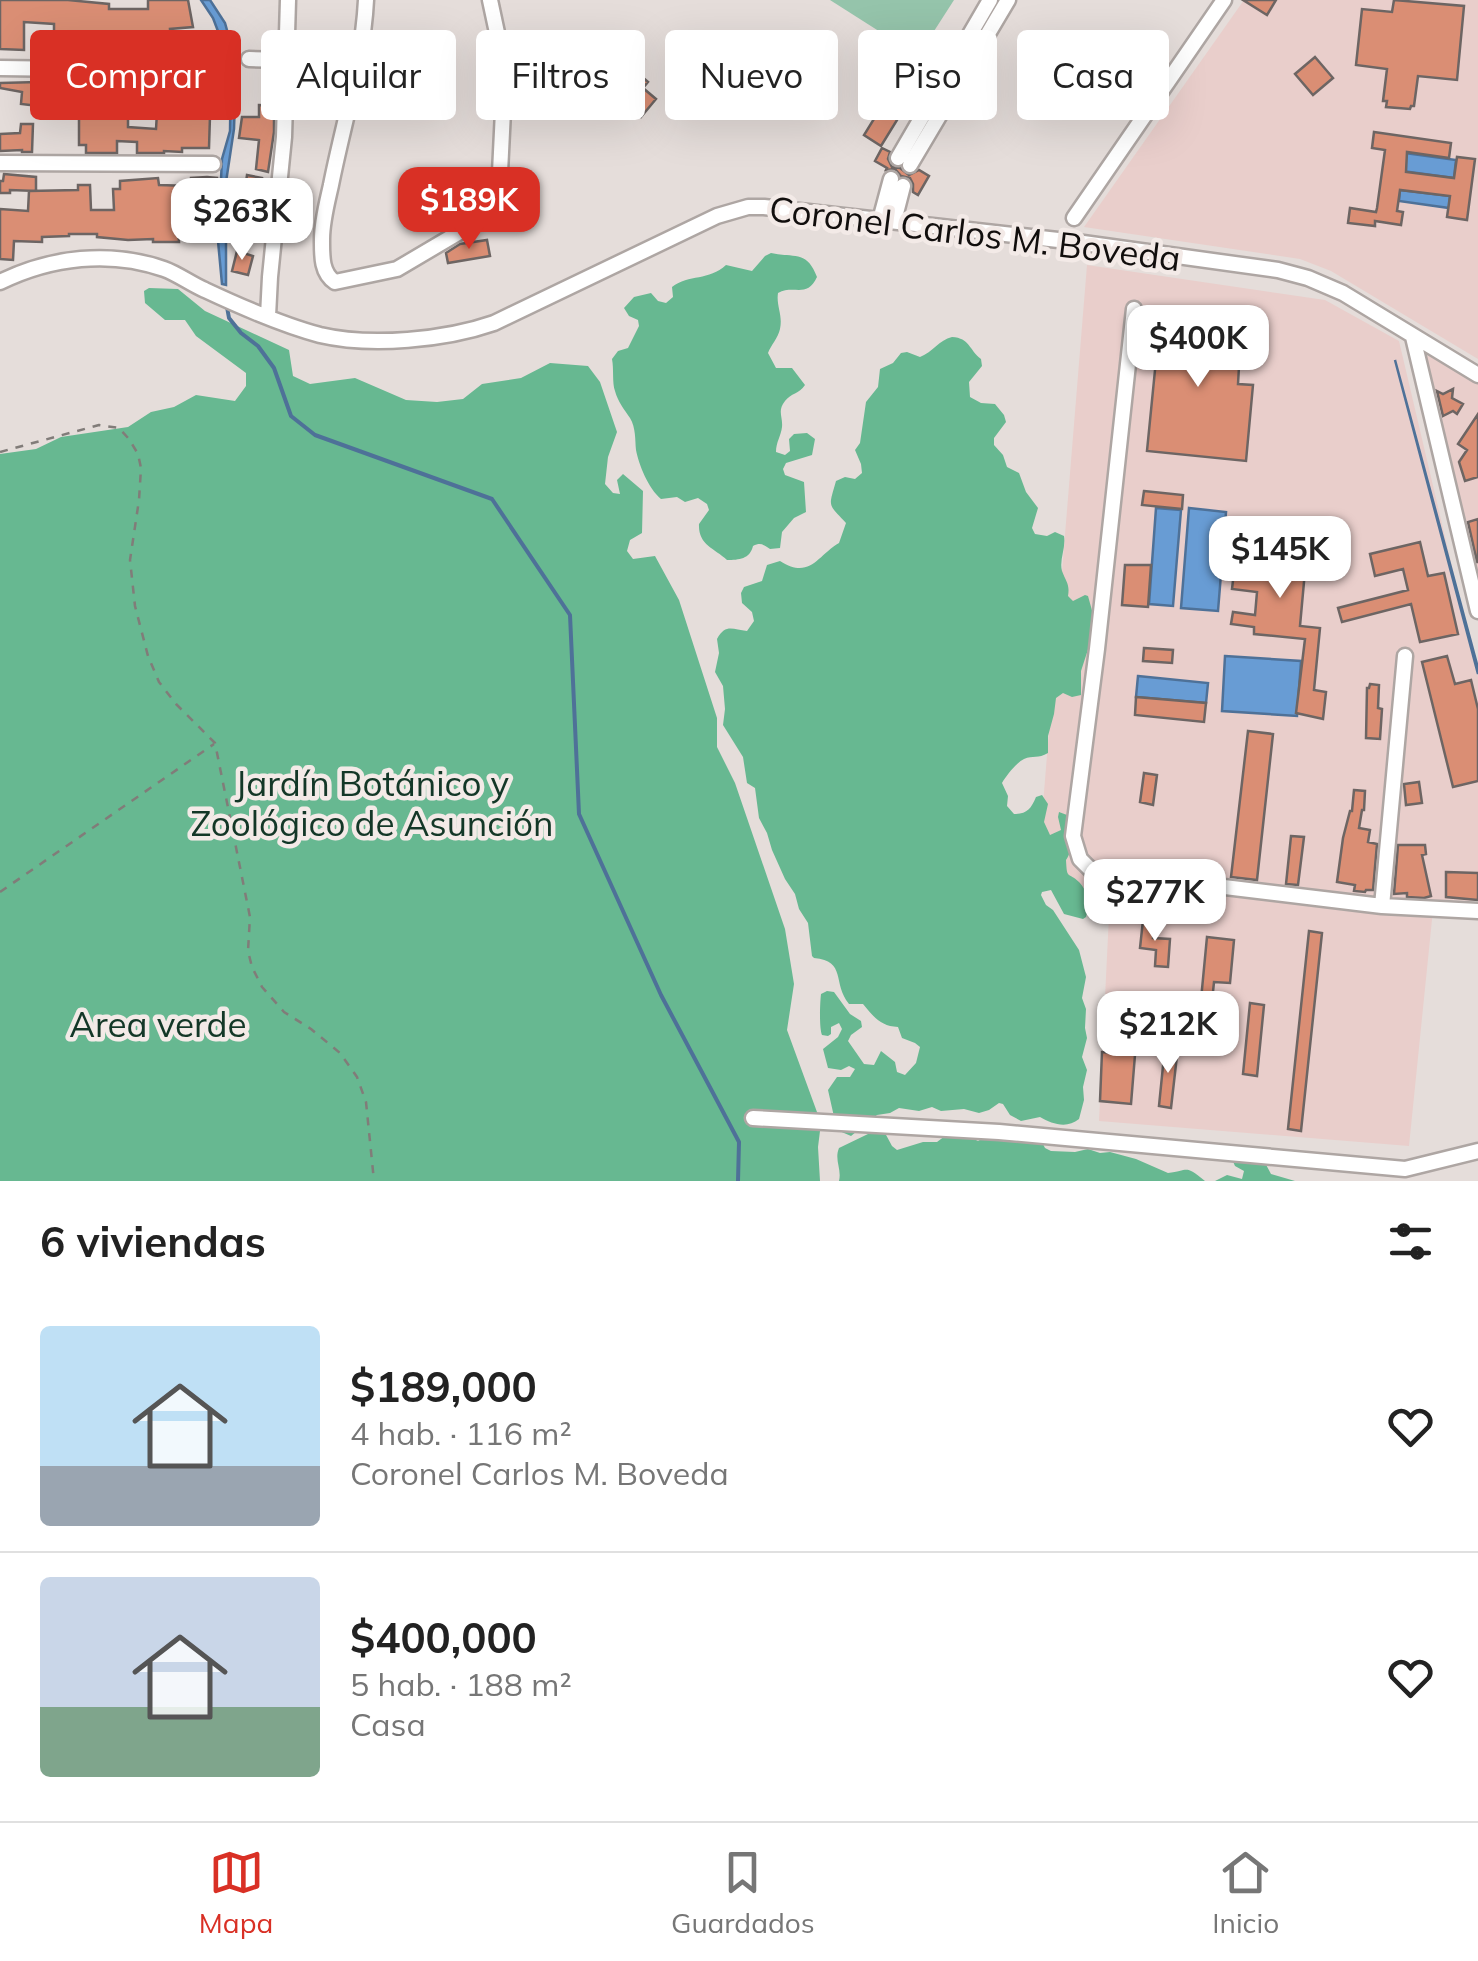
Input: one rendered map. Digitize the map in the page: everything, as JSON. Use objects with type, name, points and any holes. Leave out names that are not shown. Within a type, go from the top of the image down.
[{"type":"street","points":[[287,30],[288,0]]},
{"type":"street","points":[[366,0],[365,28],[322,238],[324,268],[335,282],[410,263],[480,220],[495,203],[505,70],[490,0]]},
{"type":"street","points":[[990,0],[904,161],[1008,0]]},
{"type":"street","points":[[1074,218],[1224,0]]},
{"type":"street","points":[[249,59],[261,59]]},
{"type":"street","points":[[0,68],[30,68]]},
{"type":"street","points":[[268,316],[284,120]]},
{"type":"street","points":[[0,163],[213,164]]},
{"type":"street","points":[[887,220],[897,182]]},
{"type":"street","name":"Coronel Carlos M. Boveda","points":[[0,282],[46,264],[108,257],[168,270],[205,290],[318,334],[352,340],[445,336],[494,323],[734,210],[764,207],[1243,258],[1343,293],[1478,375]]},
{"type":"street","points":[[1134,309],[1072,836],[1080,859],[1092,872],[1382,906],[1478,911]]},
{"type":"street","points":[[1413,338],[1478,610]]},
{"type":"street","points":[[1382,906],[1405,656]]},
{"type":"street","points":[[753,1118],[999,1132],[1404,1169],[1478,1151]]},
{"type":"path","points":[[0,452],[99,425],[119,428],[138,454],[139,500],[130,560],[134,606],[148,656],[176,704],[215,743],[250,917],[248,952],[252,966],[262,987],[284,1012],[340,1053],[357,1077],[366,1102],[374,1181]]},
{"type":"path","points":[[0,892],[215,743]]},
{"type":"shaded area","points":[[1244,0],[1478,0],[1478,359],[1331,271],[1300,259],[1084,227],[1159,120],[1169,120],[1169,106]]},
{"type":"shaded area","points":[[1087,265],[1325,300],[1399,341],[1478,677],[1478,901],[1434,900],[1409,1146],[1099,1121],[1110,895],[1037,878]]},
{"type":"shaded area","points":[[1430,355],[1478,383],[1478,575],[1424,363]]},
{"type":"green space","points":[[830,0],[954,0],[935,30],[877,30]]},
{"type":"green space","points":[[771,253],[804,259],[817,277],[809,288],[778,293],[780,329],[768,353],[776,368],[792,368],[805,385],[783,405],[776,452],[785,455],[790,451],[789,439],[794,434],[807,433],[815,439],[812,455],[786,463],[783,469],[785,475],[804,482],[806,512],[794,518],[782,532],[780,548],[758,544],[743,558],[727,560],[701,537],[699,524],[709,510],[707,504],[698,498],[685,502],[677,497],[661,499],[648,483],[637,456],[632,422],[615,391],[612,359],[618,351],[628,348],[639,326],[638,320],[624,308],[634,297],[651,293],[666,303],[673,297],[672,287],[679,283],[726,265],[752,271]]},
{"type":"green space","name":"Jardín Botánico y Zoológico de Asunción","points":[[178,289],[205,311],[289,350],[293,376],[310,384],[355,378],[406,400],[437,402],[463,399],[482,384],[521,378],[550,363],[588,366],[600,382],[617,432],[608,457],[605,484],[613,493],[620,494],[617,480],[623,474],[643,491],[642,533],[630,540],[627,551],[633,559],[655,556],[679,600],[717,718],[717,747],[735,783],[785,929],[794,984],[787,1030],[821,1123],[820,1181],[0,1181],[0,454],[36,449],[61,437],[128,427],[151,412],[174,407],[196,395],[235,401],[246,386],[246,373],[196,336],[185,320],[165,320],[145,303],[144,291]]},
{"type":"green space","points":[[952,337],[966,342],[981,359],[982,366],[969,382],[970,397],[995,404],[1004,415],[1006,422],[994,438],[994,445],[1007,467],[1019,473],[1038,508],[1032,528],[1035,534],[1047,536],[1055,532],[1064,536],[1061,567],[1068,596],[1073,601],[1088,596],[1096,625],[1081,671],[1081,695],[1063,693],[1056,698],[1048,753],[1021,761],[1002,783],[1008,796],[1007,806],[1014,814],[1028,810],[1036,797],[1042,795],[1048,804],[1044,822],[1050,835],[1061,830],[1059,812],[1067,815],[1072,838],[1067,871],[1090,900],[1083,919],[1064,914],[1051,890],[1041,895],[1079,950],[1086,977],[1082,998],[1087,1038],[1082,1057],[1087,1070],[1084,1100],[1079,1119],[1065,1125],[1040,1117],[1021,1121],[999,1103],[979,1113],[932,1107],[919,1111],[899,1108],[877,1115],[851,1136],[837,1130],[828,1090],[837,1077],[850,1077],[855,1069],[828,1068],[823,1049],[842,1029],[839,1023],[831,1027],[831,1034],[822,1035],[821,994],[834,992],[850,1014],[861,1021],[862,1027],[848,1041],[864,1064],[874,1065],[881,1051],[895,1062],[897,1072],[905,1075],[916,1063],[920,1047],[902,1038],[898,1027],[878,1020],[863,1004],[849,1004],[835,968],[812,956],[808,923],[759,818],[755,788],[747,783],[743,757],[723,725],[723,686],[715,672],[717,639],[727,629],[747,631],[754,621],[752,612],[742,603],[741,593],[744,587],[762,581],[767,565],[780,561],[806,567],[839,543],[846,523],[831,505],[832,497],[836,481],[845,477],[855,479],[862,473],[855,450],[860,443],[866,402],[878,387],[880,369],[893,363],[901,353],[920,357]]},
{"type":"green space","points":[[881,1132],[897,1150],[937,1142],[945,1136],[966,1135],[978,1141],[987,1136],[1042,1142],[1051,1151],[1110,1152],[1168,1173],[1190,1170],[1205,1181],[839,1181],[839,1148]]},
{"type":"green space","points":[[1231,1157],[1263,1159],[1271,1174],[1295,1181],[1215,1181],[1227,1175],[1242,1179],[1244,1171],[1235,1166]]},
{"type":"water","points":[[201,0],[210,0],[227,30],[218,30]]},
{"type":"water","points":[[230,120],[234,120],[226,182],[226,285],[222,284],[218,241],[222,159]]},
{"type":"water","points":[[1405,153],[1456,160],[1454,178],[1402,171]]},
{"type":"water","points":[[1400,190],[1450,196],[1449,208],[1399,201]]},
{"type":"water","points":[[1395,360],[1478,668],[1478,674]]},
{"type":"water","points":[[1156,508],[1181,510],[1173,606],[1149,604]]},
{"type":"water","points":[[1189,508],[1226,512],[1218,611],[1181,608]]},
{"type":"water","points":[[1225,656],[1301,661],[1297,716],[1222,711]]},
{"type":"water","points":[[1138,676],[1208,683],[1206,703],[1136,697]]},
{"type":"building","points":[[0,0],[68,0],[109,4],[109,9],[148,9],[148,0],[188,0],[193,27],[54,30],[54,24],[24,22],[24,50],[0,49]]},
{"type":"building","points":[[1243,0],[1276,0],[1267,15]]},
{"type":"building","points":[[1394,0],[1464,6],[1457,80],[1418,76],[1414,106],[1410,109],[1386,107],[1387,101],[1383,101],[1387,69],[1356,65],[1362,9],[1392,12]]},
{"type":"building","points":[[1315,57],[1333,78],[1313,95],[1295,74]]},
{"type":"building","points":[[30,82],[30,105],[21,104],[22,92],[0,88],[0,83]]},
{"type":"building","points":[[645,90],[656,99],[645,112]]},
{"type":"building","points":[[261,105],[261,120],[274,120],[268,172],[256,169],[259,140],[239,138],[242,117],[259,117]]},
{"type":"building","points":[[79,120],[128,120],[128,127],[156,129],[157,120],[210,120],[209,148],[137,153],[137,142],[117,141],[117,153],[86,153],[86,145],[79,145]]},
{"type":"building","points":[[873,120],[897,120],[881,146],[864,135]]},
{"type":"building","points":[[21,124],[33,124],[32,152],[0,151],[0,134],[20,133]]},
{"type":"building","points":[[1374,132],[1451,143],[1449,158],[1407,152],[1406,172],[1454,178],[1457,157],[1475,159],[1467,220],[1447,217],[1450,196],[1400,190],[1397,211],[1403,212],[1401,225],[1375,221],[1375,226],[1348,223],[1350,208],[1376,212],[1385,150],[1372,148]]},
{"type":"building","points":[[882,148],[890,152],[892,167],[909,175],[919,170],[929,176],[918,195],[913,192],[910,178],[895,169],[886,170],[875,161]]},
{"type":"building","points":[[4,174],[36,177],[36,191],[0,193]]},
{"type":"building","points":[[247,175],[262,178],[255,228],[250,232],[241,219]]},
{"type":"building","points":[[158,178],[159,185],[191,186],[191,178],[217,178],[213,213],[177,212],[179,242],[69,234],[42,237],[42,242],[14,241],[13,260],[0,259],[0,209],[28,211],[29,191],[78,190],[78,185],[90,185],[91,210],[114,210],[113,189],[120,189],[120,181]]},
{"type":"building","points":[[487,240],[490,256],[448,263],[446,253],[460,244]]},
{"type":"building","points":[[237,251],[253,256],[248,275],[232,271]]},
{"type":"building","points":[[1177,310],[1186,315],[1193,313],[1198,327],[1207,324],[1213,344],[1224,327],[1235,323],[1231,310],[1241,315],[1253,312],[1247,322],[1249,330],[1241,332],[1238,384],[1253,385],[1246,461],[1147,451],[1156,360],[1139,359],[1143,327],[1184,330]]},
{"type":"building","points":[[1453,389],[1452,398],[1463,404],[1457,414],[1453,411],[1443,416],[1437,391],[1443,394]]},
{"type":"building","points":[[1478,414],[1478,477],[1465,481],[1459,462],[1467,450],[1458,444]]},
{"type":"building","points":[[1144,491],[1183,495],[1182,509],[1142,505]]},
{"type":"building","points":[[1478,519],[1478,562],[1477,562],[1468,522]]},
{"type":"building","points":[[1239,530],[1308,538],[1300,626],[1320,628],[1314,690],[1326,692],[1323,719],[1296,713],[1305,639],[1254,634],[1254,627],[1231,624],[1233,612],[1255,615],[1257,592],[1232,589]]},
{"type":"building","points":[[1420,542],[1428,576],[1444,573],[1458,634],[1420,642],[1411,604],[1342,622],[1338,608],[1408,590],[1403,569],[1375,576],[1370,554]]},
{"type":"building","points":[[1125,565],[1151,565],[1148,607],[1122,605]]},
{"type":"building","points":[[1144,648],[1173,650],[1172,663],[1143,661]]},
{"type":"building","points":[[1447,656],[1455,684],[1471,680],[1478,709],[1478,781],[1453,787],[1422,662]]},
{"type":"building","points":[[1370,684],[1379,685],[1380,739],[1366,738]]},
{"type":"building","points":[[1136,697],[1206,703],[1204,722],[1135,715]]},
{"type":"building","points":[[1248,731],[1273,734],[1257,880],[1231,877]]},
{"type":"building","points":[[1144,773],[1157,775],[1153,805],[1140,802]]},
{"type":"building","points":[[1419,782],[1422,803],[1406,805],[1404,784]]},
{"type":"building","points":[[1354,790],[1365,791],[1359,828],[1370,830],[1368,842],[1377,844],[1373,890],[1365,892],[1354,891],[1355,885],[1337,882]]},
{"type":"building","points":[[1291,836],[1304,837],[1298,885],[1286,884]]},
{"type":"building","points":[[1398,845],[1425,845],[1426,854],[1422,855],[1431,896],[1394,894]]},
{"type":"building","points":[[1446,872],[1478,873],[1478,900],[1446,897]]},
{"type":"building","points":[[1143,920],[1155,921],[1153,938],[1170,939],[1168,967],[1155,966],[1156,950],[1140,948]]},
{"type":"building","points":[[1309,931],[1322,933],[1301,1131],[1288,1129]]},
{"type":"building","points":[[1207,937],[1234,940],[1230,983],[1214,982],[1211,1011],[1200,1010]]},
{"type":"building","points":[[1250,1003],[1264,1005],[1257,1076],[1243,1074]]},
{"type":"building","points":[[1165,1046],[1178,1047],[1171,1108],[1159,1106]]},
{"type":"building","points":[[1102,1052],[1135,1055],[1131,1104],[1100,1101]]},
{"type":"waterway","points":[[227,307],[229,318],[274,368],[291,416],[315,435],[492,499],[570,615],[579,814],[661,995],[739,1142],[738,1181]]},
{"type":"park label","name":"Area verde","points":[[158,1024]]}]
